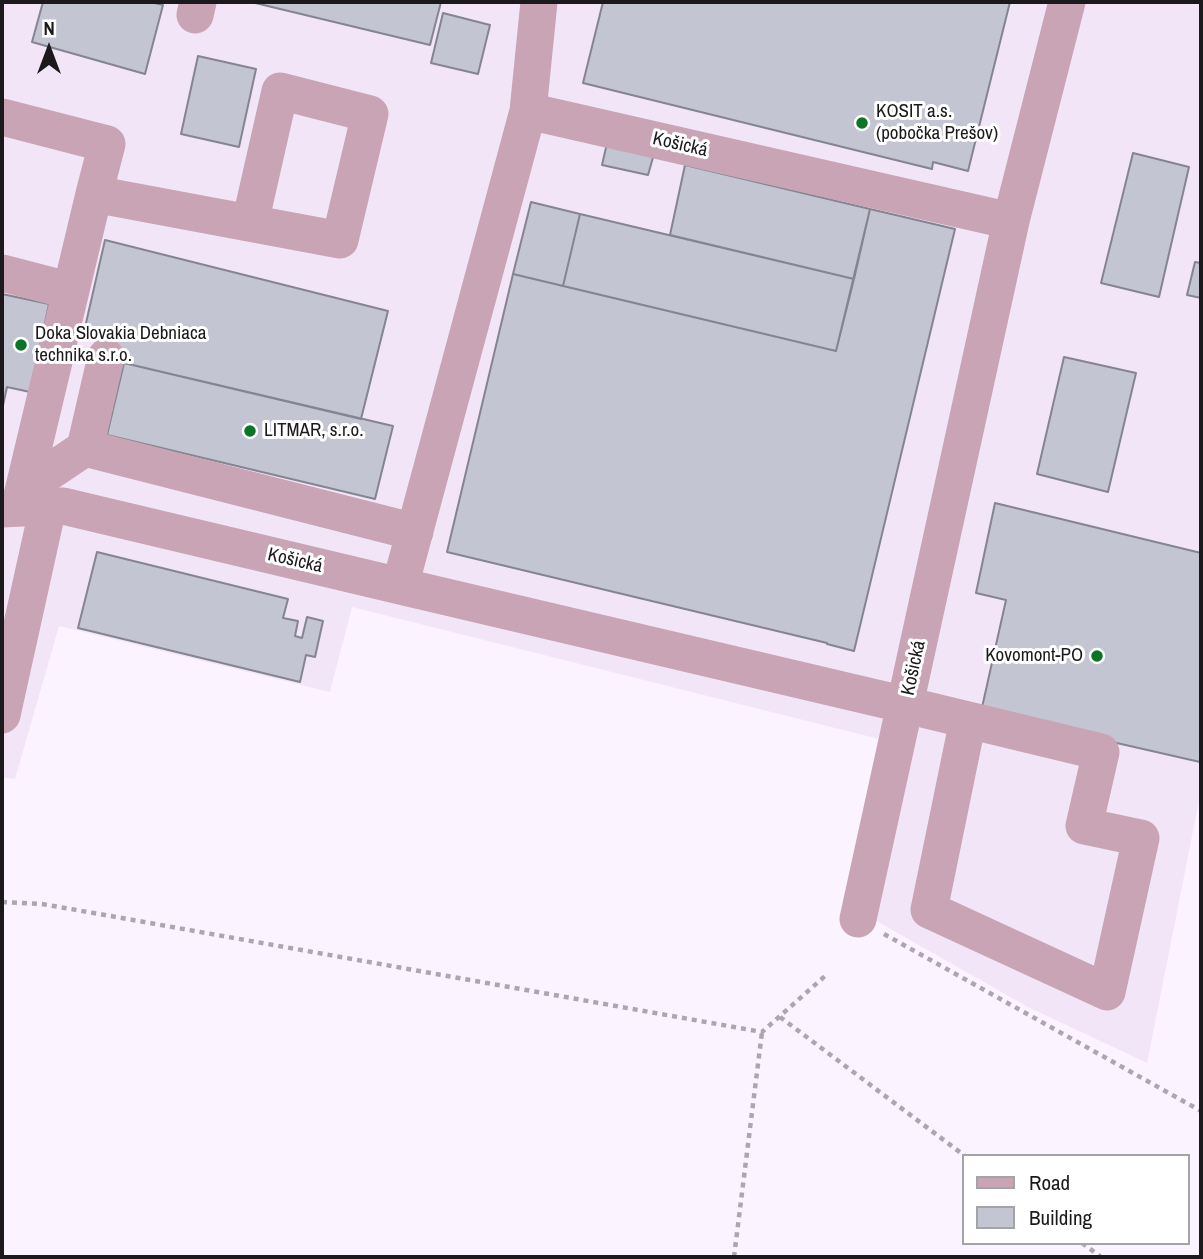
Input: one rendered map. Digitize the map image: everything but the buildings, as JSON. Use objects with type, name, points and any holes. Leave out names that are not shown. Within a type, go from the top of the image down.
[{"type":"lane","points":[[400,586],[528,111],[539,2]]},
{"type":"lane","points":[[1011,221],[1067,2]]},
{"type":"lane","name":"Košická","points":[[528,111],[1011,221],[858,919]]},
{"type":"lane","points":[[2,117],[107,144],[23,503],[2,715]]},
{"type":"lane","points":[[94,194],[250,223]]},
{"type":"lane","points":[[2,273],[71,291]]},
{"type":"lane","points":[[23,503],[85,448],[106,357]]},
{"type":"lane","points":[[85,448],[415,532]]},
{"type":"lane","name":"Košická","points":[[23,503],[63,506],[906,705],[1101,752],[1084,826],[1141,838],[1107,992],[929,910],[968,720]]},
{"type":"path","points":[[2,902],[42,904],[762,1032]]},
{"type":"path","points":[[858,919],[1201,1111]]},
{"type":"path","points":[[734,1257],[762,1032],[825,976]]},
{"type":"path","points":[[780,1017],[962,1154]]},
{"type":"path","points":[[1085,1245],[1101,1257]]},
{"type":"shaded area","points":[[2,2],[1201,2],[1201,791],[1147,1063],[1028,1007],[850,906],[887,741],[352,607],[330,692],[59,626],[15,779],[2,777]]},
{"type":"place","name":"KOSIT a.s. (pobočka Prešov)","points":[[862,123]]},
{"type":"place","name":"Doka Slovakia Debniaca technika s.r.o.","points":[[21,345]]},
{"type":"place","name":"LITMAR, s.r.o.","points":[[250,431]]},
{"type":"place","name":"Kovomont-PO","points":[[1097,656]]}]
